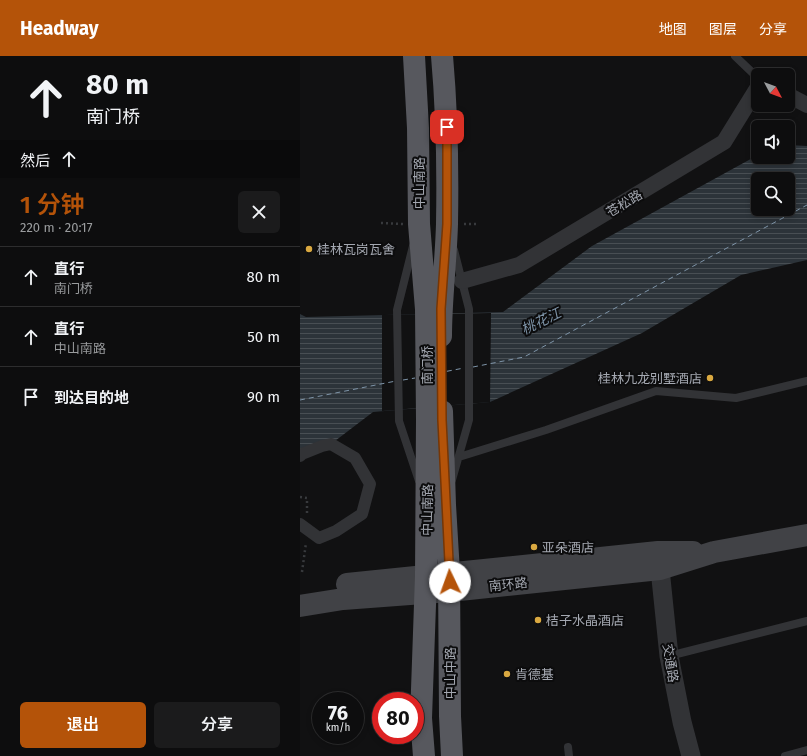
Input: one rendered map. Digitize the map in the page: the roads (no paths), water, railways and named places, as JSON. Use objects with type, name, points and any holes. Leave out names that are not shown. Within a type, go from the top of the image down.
[{"type":"highway","name":"中山南路","points":[[414,56],[418,128],[419,224],[434,309]]},
{"type":"highway","points":[[434,309],[447,224],[447,127],[442,56]]},
{"type":"highway","name":"南门桥","points":[[434,309],[434,420]]},
{"type":"highway","name":"中山南路","points":[[426,584],[436,505],[434,420]]},
{"type":"highway","name":"中山南路","points":[[436,505],[450,582]]},
{"type":"highway","name":"中山中路","points":[[450,582],[450,716],[452,756]]},
{"type":"highway","name":"中山中路","points":[[424,756],[421,718],[426,584]]},
{"type":"main road","name":"南环路","points":[[300,593],[341,584],[426,584],[660,569],[714,552],[807,535]]},
{"type":"main road","name":"南环路","points":[[450,582],[658,552],[714,552]]},
{"type":"main road","name":"南环路","points":[[300,606],[426,584]]},
{"type":"street","name":"苍松路","points":[[462,281],[519,265],[724,142],[751,98]]},
{"type":"street","points":[[795,99],[807,105]]},
{"type":"street","points":[[300,456],[322,446],[331,444],[355,458],[370,484],[362,514],[336,531],[319,538],[300,524]]},
{"type":"street","name":"交通路","points":[[660,569],[669,656],[682,722],[691,756]]},
{"type":"lane","points":[[735,56],[751,71]]},
{"type":"lane","points":[[419,224],[397,310],[399,421],[436,505]]},
{"type":"lane","points":[[436,505],[459,457],[469,420],[469,309],[447,224]]},
{"type":"lane","points":[[459,457],[546,430],[656,391],[736,398],[807,381]]},
{"type":"lane","points":[[669,656],[807,622]]},
{"type":"lane","points":[[568,747],[569,756]]},
{"type":"lane","points":[[785,756],[807,750]]},
{"type":"water","name":"桃花江","points":[[795,145],[807,146],[807,260],[741,275],[642,333],[490,402],[373,412],[331,444],[300,456],[300,314],[306,317],[503,312],[592,246],[751,159],[751,164],[795,164]]},
{"type":"place","name":"桂林瓦岗瓦舍","points":[[309,249]]},
{"type":"place","name":"桂林九龙别墅酒店","points":[[710,378]]},
{"type":"place","name":"亚朵酒店","points":[[534,547]]},
{"type":"place","name":"桔子水晶酒店","points":[[538,620]]},
{"type":"place","name":"肯德基","points":[[507,674]]}]
